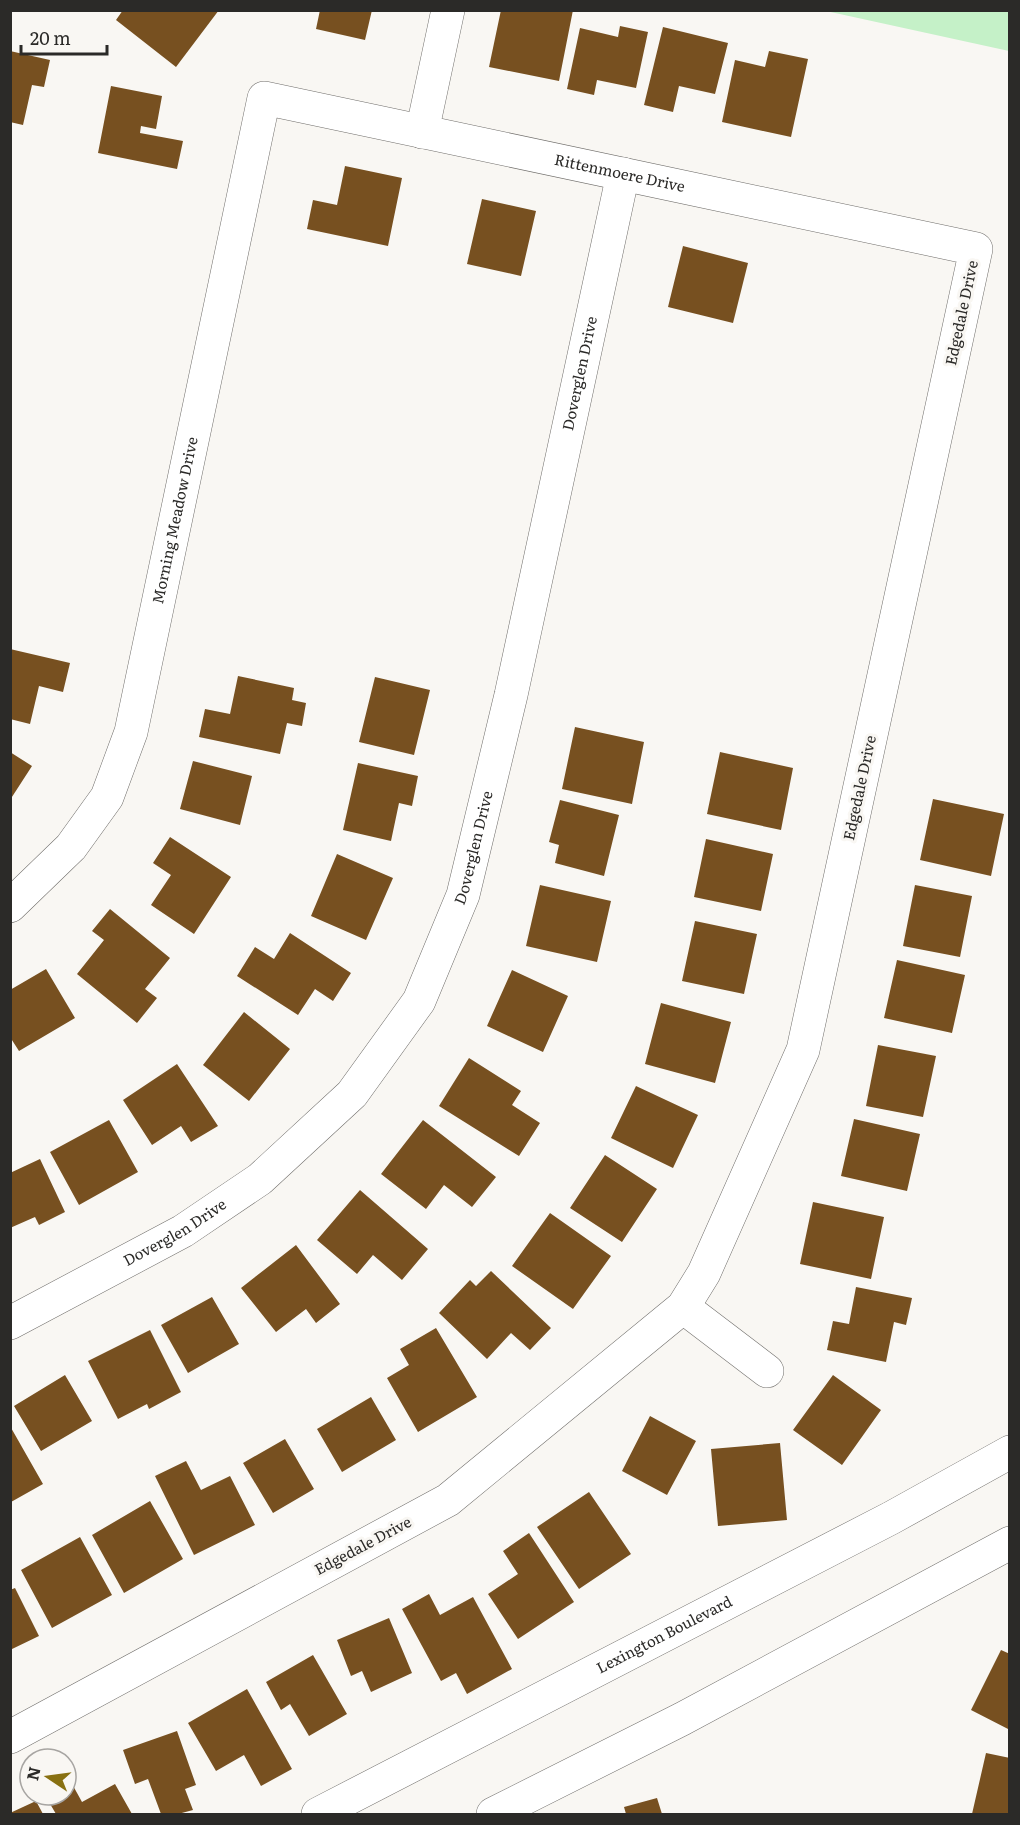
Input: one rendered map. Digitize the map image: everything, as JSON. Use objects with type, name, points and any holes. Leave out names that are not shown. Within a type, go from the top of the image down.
[{"type":"street","points":[[422,132],[448,10]]},
{"type":"street","name":"Rittenmoere Drive","points":[[264,98],[976,249]]},
{"type":"street","name":"Morning Meadow Drive","points":[[10,906],[71,847],[107,797],[131,732],[264,98]]},
{"type":"street","name":"Doverglen Drive","points":[[10,1323],[183,1231],[260,1179],[352,1094],[419,1001],[463,895],[511,695],[623,174]]},
{"type":"street","name":"Edgedale Drive","points":[[10,1737],[448,1500],[683,1307],[704,1273],[803,1050],[976,249]]},
{"type":"street","points":[[683,1307],[767,1371]]},
{"type":"street","name":"Lexington Boulevard","points":[[318,1815],[891,1518],[1010,1452]]},
{"type":"street","points":[[493,1815],[682,1719],[1010,1543]]},
{"type":"green space","points":[[826,11],[1009,11],[1009,51]]},
{"type":"building","points":[[123,10],[219,10],[176,67],[116,20]]},
{"type":"building","points":[[320,10],[372,10],[365,40],[316,29]]},
{"type":"building","points":[[501,10],[573,10],[559,81],[489,67]]},
{"type":"building","points":[[620,26],[648,32],[636,88],[597,80],[594,95],[567,89],[580,28],[618,37]]},
{"type":"building","points":[[663,27],[728,43],[715,94],[679,86],[673,112],[644,105]]},
{"type":"building","points":[[10,51],[50,60],[44,87],[32,85],[23,125],[10,122]]},
{"type":"building","points":[[769,51],[808,59],[791,137],[722,122],[735,60],[765,67]]},
{"type":"building","points":[[111,86],[162,96],[156,129],[141,126],[140,133],[183,141],[177,169],[98,153]]},
{"type":"building","points":[[345,166],[402,178],[388,246],[307,229],[313,200],[337,205]]},
{"type":"building","points":[[482,199],[536,211],[521,276],[467,264]]},
{"type":"building","points":[[683,246],[748,263],[733,323],[668,307]]},
{"type":"building","points":[[10,649],[70,663],[63,692],[39,686],[30,724],[10,719]]},
{"type":"building","points":[[238,676],[294,688],[292,700],[306,703],[302,726],[287,723],[280,754],[199,737],[205,709],[230,714]]},
{"type":"building","points":[[375,677],[430,690],[414,755],[359,742]]},
{"type":"building","points":[[575,727],[644,742],[632,804],[562,789]]},
{"type":"building","points":[[10,752],[32,766],[10,800]]},
{"type":"building","points":[[720,752],[793,768],[781,830],[707,814]]},
{"type":"building","points":[[193,761],[252,776],[240,825],[180,809]]},
{"type":"building","points":[[358,763],[418,776],[412,806],[399,803],[391,841],[343,830]]},
{"type":"building","points":[[933,799],[1004,814],[991,876],[920,860]]},
{"type":"building","points":[[560,800],[619,815],[604,876],[555,863],[559,845],[549,842]]},
{"type":"building","points":[[170,837],[231,877],[194,934],[151,905],[171,875],[153,863]]},
{"type":"building","points":[[706,839],[773,854],[761,911],[694,897]]},
{"type":"building","points":[[337,854],[393,878],[366,940],[311,916]]},
{"type":"building","points":[[540,885],[611,901],[597,962],[526,946]]},
{"type":"building","points":[[915,885],[972,896],[960,957],[903,946]]},
{"type":"building","points":[[110,909],[170,958],[145,989],[157,998],[137,1023],[77,974],[104,940],[92,931]]},
{"type":"building","points":[[695,921],[757,934],[744,994],[682,981]]},
{"type":"building","points":[[290,933],[351,973],[333,1001],[315,989],[298,1015],[237,976],[255,947],[274,959]]},
{"type":"building","points":[[897,960],[965,975],[952,1033],[884,1018]]},
{"type":"building","points":[[46,969],[75,1018],[19,1051],[10,1037],[10,990]]},
{"type":"building","points":[[512,970],[568,996],[543,1052],[487,1026]]},
{"type":"building","points":[[661,1003],[731,1022],[715,1083],[645,1064]]},
{"type":"building","points":[[244,1012],[290,1049],[249,1101],[203,1065]]},
{"type":"building","points":[[878,1045],[936,1056],[923,1117],[866,1106]]},
{"type":"building","points":[[469,1058],[521,1091],[512,1105],[540,1123],[519,1156],[439,1106]]},
{"type":"building","points":[[177,1064],[218,1126],[191,1142],[181,1126],[152,1145],[123,1100]]},
{"type":"building","points":[[636,1086],[698,1115],[673,1168],[611,1138]]},
{"type":"building","points":[[854,1119],[920,1134],[907,1191],[841,1176]]},
{"type":"building","points":[[109,1120],[138,1172],[79,1205],[50,1152]]},
{"type":"building","points":[[423,1120],[496,1177],[472,1207],[444,1185],[426,1209],[381,1174]]},
{"type":"building","points":[[605,1155],[657,1189],[622,1242],[570,1208]]},
{"type":"building","points":[[40,1159],[65,1212],[39,1225],[35,1217],[10,1228],[10,1173]]},
{"type":"building","points":[[360,1190],[428,1249],[402,1280],[373,1255],[357,1274],[317,1240]]},
{"type":"building","points":[[813,1202],[884,1217],[871,1279],[800,1264]]},
{"type":"building","points":[[550,1213],[611,1256],[573,1309],[512,1266]]},
{"type":"building","points":[[296,1245],[340,1304],[316,1323],[306,1309],[276,1332],[241,1288]]},
{"type":"building","points":[[491,1271],[551,1328],[530,1350],[511,1333],[487,1359],[439,1313],[470,1280],[476,1286]]},
{"type":"building","points":[[856,1287],[912,1298],[906,1325],[894,1322],[886,1362],[827,1350],[833,1321],[849,1324]]},
{"type":"building","points":[[212,1297],[239,1344],[188,1373],[161,1325]]},
{"type":"building","points":[[436,1328],[477,1397],[418,1432],[387,1378],[409,1365],[400,1349]]},
{"type":"building","points":[[150,1330],[181,1392],[149,1409],[147,1404],[118,1419],[88,1361]]},
{"type":"building","points":[[65,1375],[92,1421],[41,1451],[14,1406]]},
{"type":"building","points":[[833,1375],[881,1410],[842,1465],[793,1430]]},
{"type":"building","points":[[371,1397],[396,1440],[342,1472],[317,1429]]},
{"type":"building","points":[[650,1416],[696,1441],[667,1495],[622,1471]]},
{"type":"building","points":[[10,1426],[43,1484],[11,1502],[10,1501]]},
{"type":"building","points":[[285,1439],[314,1489],[273,1513],[243,1463]]},
{"type":"building","points":[[780,1443],[787,1520],[718,1526],[711,1449]]},
{"type":"building","points":[[186,1461],[201,1490],[230,1476],[255,1525],[194,1555],[155,1476]]},
{"type":"building","points":[[589,1492],[631,1554],[579,1589],[537,1527]]},
{"type":"building","points":[[150,1501],[183,1559],[124,1593],[92,1535]]},
{"type":"building","points":[[529,1533],[574,1602],[518,1639],[488,1594],[518,1574],[503,1551]]},
{"type":"building","points":[[80,1537],[112,1595],[52,1628],[21,1570]]},
{"type":"building","points":[[15,1588],[39,1636],[10,1650],[10,1590]]},
{"type":"building","points":[[429,1594],[440,1615],[473,1597],[512,1669],[467,1694],[456,1673],[441,1681],[402,1609]]},
{"type":"building","points":[[389,1618],[412,1673],[371,1692],[362,1671],[351,1676],[337,1640]]},
{"type":"building","points":[[1001,1650],[1010,1654],[1010,1730],[971,1710]]},
{"type":"building","points":[[313,1655],[347,1714],[309,1736],[290,1704],[281,1710],[266,1682]]},
{"type":"building","points":[[247,1689],[292,1769],[261,1786],[244,1755],[216,1771],[188,1723]]},
{"type":"building","points":[[177,1731],[196,1785],[185,1789],[193,1810],[178,1814],[161,1814],[148,1779],[135,1784],[123,1750]]},
{"type":"building","points":[[986,1753],[1010,1758],[1010,1814],[972,1814]]},
{"type":"building","points":[[115,1784],[132,1814],[56,1814],[52,1807],[78,1807],[78,1795],[82,1802]]},
{"type":"building","points":[[657,1798],[662,1814],[626,1814],[624,1807]]},
{"type":"building","points":[[23,1807],[39,1807],[43,1814],[10,1814]]}]
